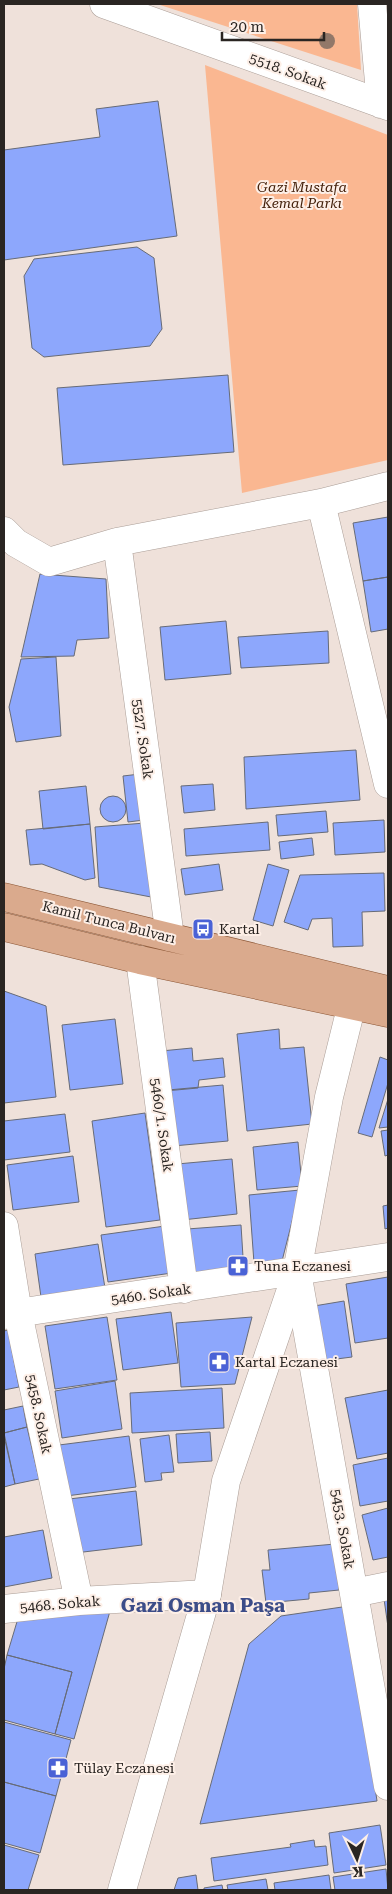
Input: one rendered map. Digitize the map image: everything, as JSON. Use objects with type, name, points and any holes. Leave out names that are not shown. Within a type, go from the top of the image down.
[{"type":"main road","name":"Kamil Tunca Bulvarı","points":[[4,897],[388,990]]},
{"type":"main road","name":"Kamil Tunca Bulvarı","points":[[4,927],[140,960],[388,1013]]},
{"type":"street","name":"5518. Sokak","points":[[104,4],[134,10],[385,105]]},
{"type":"street","points":[[372,4],[385,105]]},
{"type":"street","points":[[8,541],[49,562],[117,542],[321,503],[388,486]]},
{"type":"street","points":[[321,503],[388,784]]},
{"type":"street","name":"5527. Sokak","points":[[117,542],[170,937]]},
{"type":"street","name":"5460/1. Sokak","points":[[140,960],[184,1289]]},
{"type":"street","points":[[122,1890],[207,1594],[226,1481],[297,1272],[329,1097],[352,1004]]},
{"type":"street","name":"5458. Sokak","points":[[4,1226],[11,1314],[79,1601]]},
{"type":"street","name":"5460. Sokak","points":[[11,1314],[388,1258]]},
{"type":"street","name":"5453. Sokak","points":[[297,1272],[388,1786]]},
{"type":"street","points":[[354,1593],[388,1586]]},
{"type":"street","name":"5468. Sokak","points":[[4,1609],[79,1601],[207,1594]]},
{"type":"green space","points":[[157,4],[357,4],[361,70]]},
{"type":"green space","name":"Gazi Mustafa Kemal Parkı","points":[[205,65],[388,135],[388,460],[242,493]]},
{"type":"building","points":[[158,101],[177,236],[4,260],[4,150],[100,137],[96,109]]},
{"type":"building","points":[[137,247],[154,258],[162,329],[150,346],[44,357],[32,348],[24,276],[34,259]]},
{"type":"building","points":[[228,375],[234,452],[63,465],[57,388]]},
{"type":"building","points":[[388,517],[388,577],[363,581],[353,523]]},
{"type":"building","points":[[40,574],[106,579],[109,638],[77,640],[74,656],[21,657]]},
{"type":"building","points":[[388,577],[388,629],[371,632],[363,581]]},
{"type":"building","points":[[226,621],[231,674],[165,680],[160,627]]},
{"type":"building","points":[[328,631],[329,663],[241,668],[238,637]]},
{"type":"building","points":[[56,657],[61,736],[16,742],[9,707],[21,659]]},
{"type":"building","points":[[356,750],[360,800],[246,809],[244,757]]},
{"type":"building","points":[[140,774],[144,820],[128,822],[123,776]]},
{"type":"building","points":[[213,784],[215,810],[184,813],[181,786]]},
{"type":"building","points":[[86,786],[90,824],[43,829],[39,791]]},
{"type":"building","points":[[113,796],[122,800],[126,809],[122,818],[113,822],[104,818],[100,809],[104,800]]},
{"type":"building","points":[[326,811],[328,832],[278,836],[276,815]]},
{"type":"building","points":[[384,820],[385,852],[335,855],[333,823]]},
{"type":"building","points":[[268,822],[270,850],[186,856],[184,829]]},
{"type":"building","points":[[145,823],[151,897],[99,887],[95,827]]},
{"type":"building","points":[[90,824],[95,878],[85,880],[42,864],[30,865],[26,830]]},
{"type":"building","points":[[312,838],[314,855],[281,859],[279,842]]},
{"type":"building","points":[[219,864],[223,890],[185,895],[181,869]]},
{"type":"building","points":[[268,864],[289,870],[273,926],[253,920]]},
{"type":"building","points":[[384,873],[385,911],[362,912],[363,946],[333,947],[332,918],[312,919],[308,930],[284,922],[300,875]]},
{"type":"building","points":[[4,991],[46,1006],[56,1097],[4,1103]]},
{"type":"building","points":[[115,1019],[123,1084],[70,1090],[62,1025]]},
{"type":"building","points":[[279,1029],[280,1049],[304,1047],[312,1124],[247,1131],[237,1034]]},
{"type":"building","points":[[192,1048],[193,1061],[223,1058],[225,1077],[199,1080],[198,1088],[165,1091],[161,1051]]},
{"type":"building","points":[[380,1057],[388,1060],[388,1083],[372,1137],[358,1133]]},
{"type":"building","points":[[223,1085],[228,1141],[173,1146],[168,1090]]},
{"type":"building","points":[[388,1099],[388,1127],[379,1128]]},
{"type":"building","points":[[145,1113],[160,1220],[106,1227],[92,1121]]},
{"type":"building","points":[[65,1114],[70,1152],[4,1160],[4,1121]]},
{"type":"building","points":[[388,1130],[388,1155],[385,1156],[381,1131]]},
{"type":"building","points":[[298,1142],[302,1186],[257,1190],[253,1147]]},
{"type":"building","points":[[73,1156],[79,1202],[13,1210],[7,1165]]},
{"type":"building","points":[[232,1159],[237,1214],[182,1220],[177,1164]]},
{"type":"building","points":[[300,1190],[282,1261],[254,1263],[249,1195]]},
{"type":"building","points":[[388,1205],[388,1228],[385,1229],[383,1206]]},
{"type":"building","points":[[241,1225],[244,1273],[191,1277],[187,1229]]},
{"type":"building","points":[[165,1226],[172,1273],[108,1282],[101,1235]]},
{"type":"building","points":[[98,1244],[105,1288],[41,1297],[35,1254]]},
{"type":"building","points":[[388,1277],[388,1338],[355,1343],[346,1284]]},
{"type":"building","points":[[344,1301],[352,1357],[321,1361],[314,1306]]},
{"type":"building","points":[[171,1312],[178,1363],[123,1370],[116,1319]]},
{"type":"building","points":[[107,1317],[117,1380],[55,1389],[45,1326]]},
{"type":"building","points":[[252,1317],[235,1384],[181,1387],[176,1323]]},
{"type":"building","points":[[8,1330],[19,1387],[4,1390],[4,1331]]},
{"type":"building","points":[[115,1381],[122,1429],[62,1438],[55,1391]]},
{"type":"building","points":[[222,1388],[224,1428],[132,1433],[130,1393]]},
{"type":"building","points":[[388,1390],[388,1453],[357,1459],[345,1398]]},
{"type":"building","points":[[23,1406],[27,1427],[4,1433],[4,1410]]},
{"type":"building","points":[[27,1427],[39,1479],[15,1484],[4,1433]]},
{"type":"building","points":[[210,1432],[212,1461],[178,1463],[176,1434]]},
{"type":"building","points":[[169,1435],[174,1472],[161,1473],[162,1480],[145,1482],[140,1439]]},
{"type":"building","points":[[4,1436],[15,1484],[4,1487]]},
{"type":"building","points":[[129,1436],[136,1487],[66,1496],[59,1445]]},
{"type":"building","points":[[388,1458],[388,1501],[360,1506],[353,1465]]},
{"type":"building","points":[[136,1491],[142,1545],[75,1553],[69,1499]]},
{"type":"building","points":[[388,1508],[388,1557],[373,1560],[362,1515]]},
{"type":"building","points":[[43,1530],[52,1578],[4,1587],[4,1537]]},
{"type":"building","points":[[335,1544],[339,1590],[309,1593],[309,1599],[266,1603],[262,1570],[270,1570],[268,1550]]},
{"type":"building","points":[[388,1598],[388,1627],[384,1599]]},
{"type":"building","points":[[349,1606],[377,1801],[200,1824],[249,1644],[281,1616]]},
{"type":"building","points":[[110,1611],[74,1739],[55,1734],[72,1672],[7,1655],[19,1615]]},
{"type":"building","points":[[7,1655],[72,1672],[55,1734],[4,1720],[4,1669]]},
{"type":"building","points":[[4,1722],[71,1740],[56,1796],[4,1782]]},
{"type":"building","points":[[4,1782],[56,1796],[40,1853],[4,1843]]},
{"type":"building","points":[[380,1825],[386,1865],[334,1873],[329,1833]]},
{"type":"building","points":[[314,1840],[315,1847],[326,1846],[328,1865],[214,1881],[211,1858],[291,1847],[290,1844]]},
{"type":"building","points":[[4,1845],[39,1855],[28,1890],[4,1890]]},
{"type":"building","points":[[386,1869],[388,1890],[335,1890],[333,1877]]},
{"type":"building","points":[[196,1875],[198,1890],[174,1890],[178,1878]]},
{"type":"building","points":[[329,1875],[331,1890],[275,1890],[274,1883]]},
{"type":"building","points":[[266,1879],[268,1890],[228,1890],[227,1885]]},
{"type":"building","points":[[222,1885],[223,1890],[204,1890],[204,1888]]},
{"type":"place","name":"Kartal","points":[[203,929]]},
{"type":"place","name":"Tuna Eczanesi","points":[[238,1266]]},
{"type":"place","name":"Kartal Eczanesi","points":[[219,1362]]},
{"type":"place","name":"Tülay Eczanesi","points":[[58,1768]]},
{"type":"district","name":"Gazi Osman Paşa","points":[[203,1605]]}]
